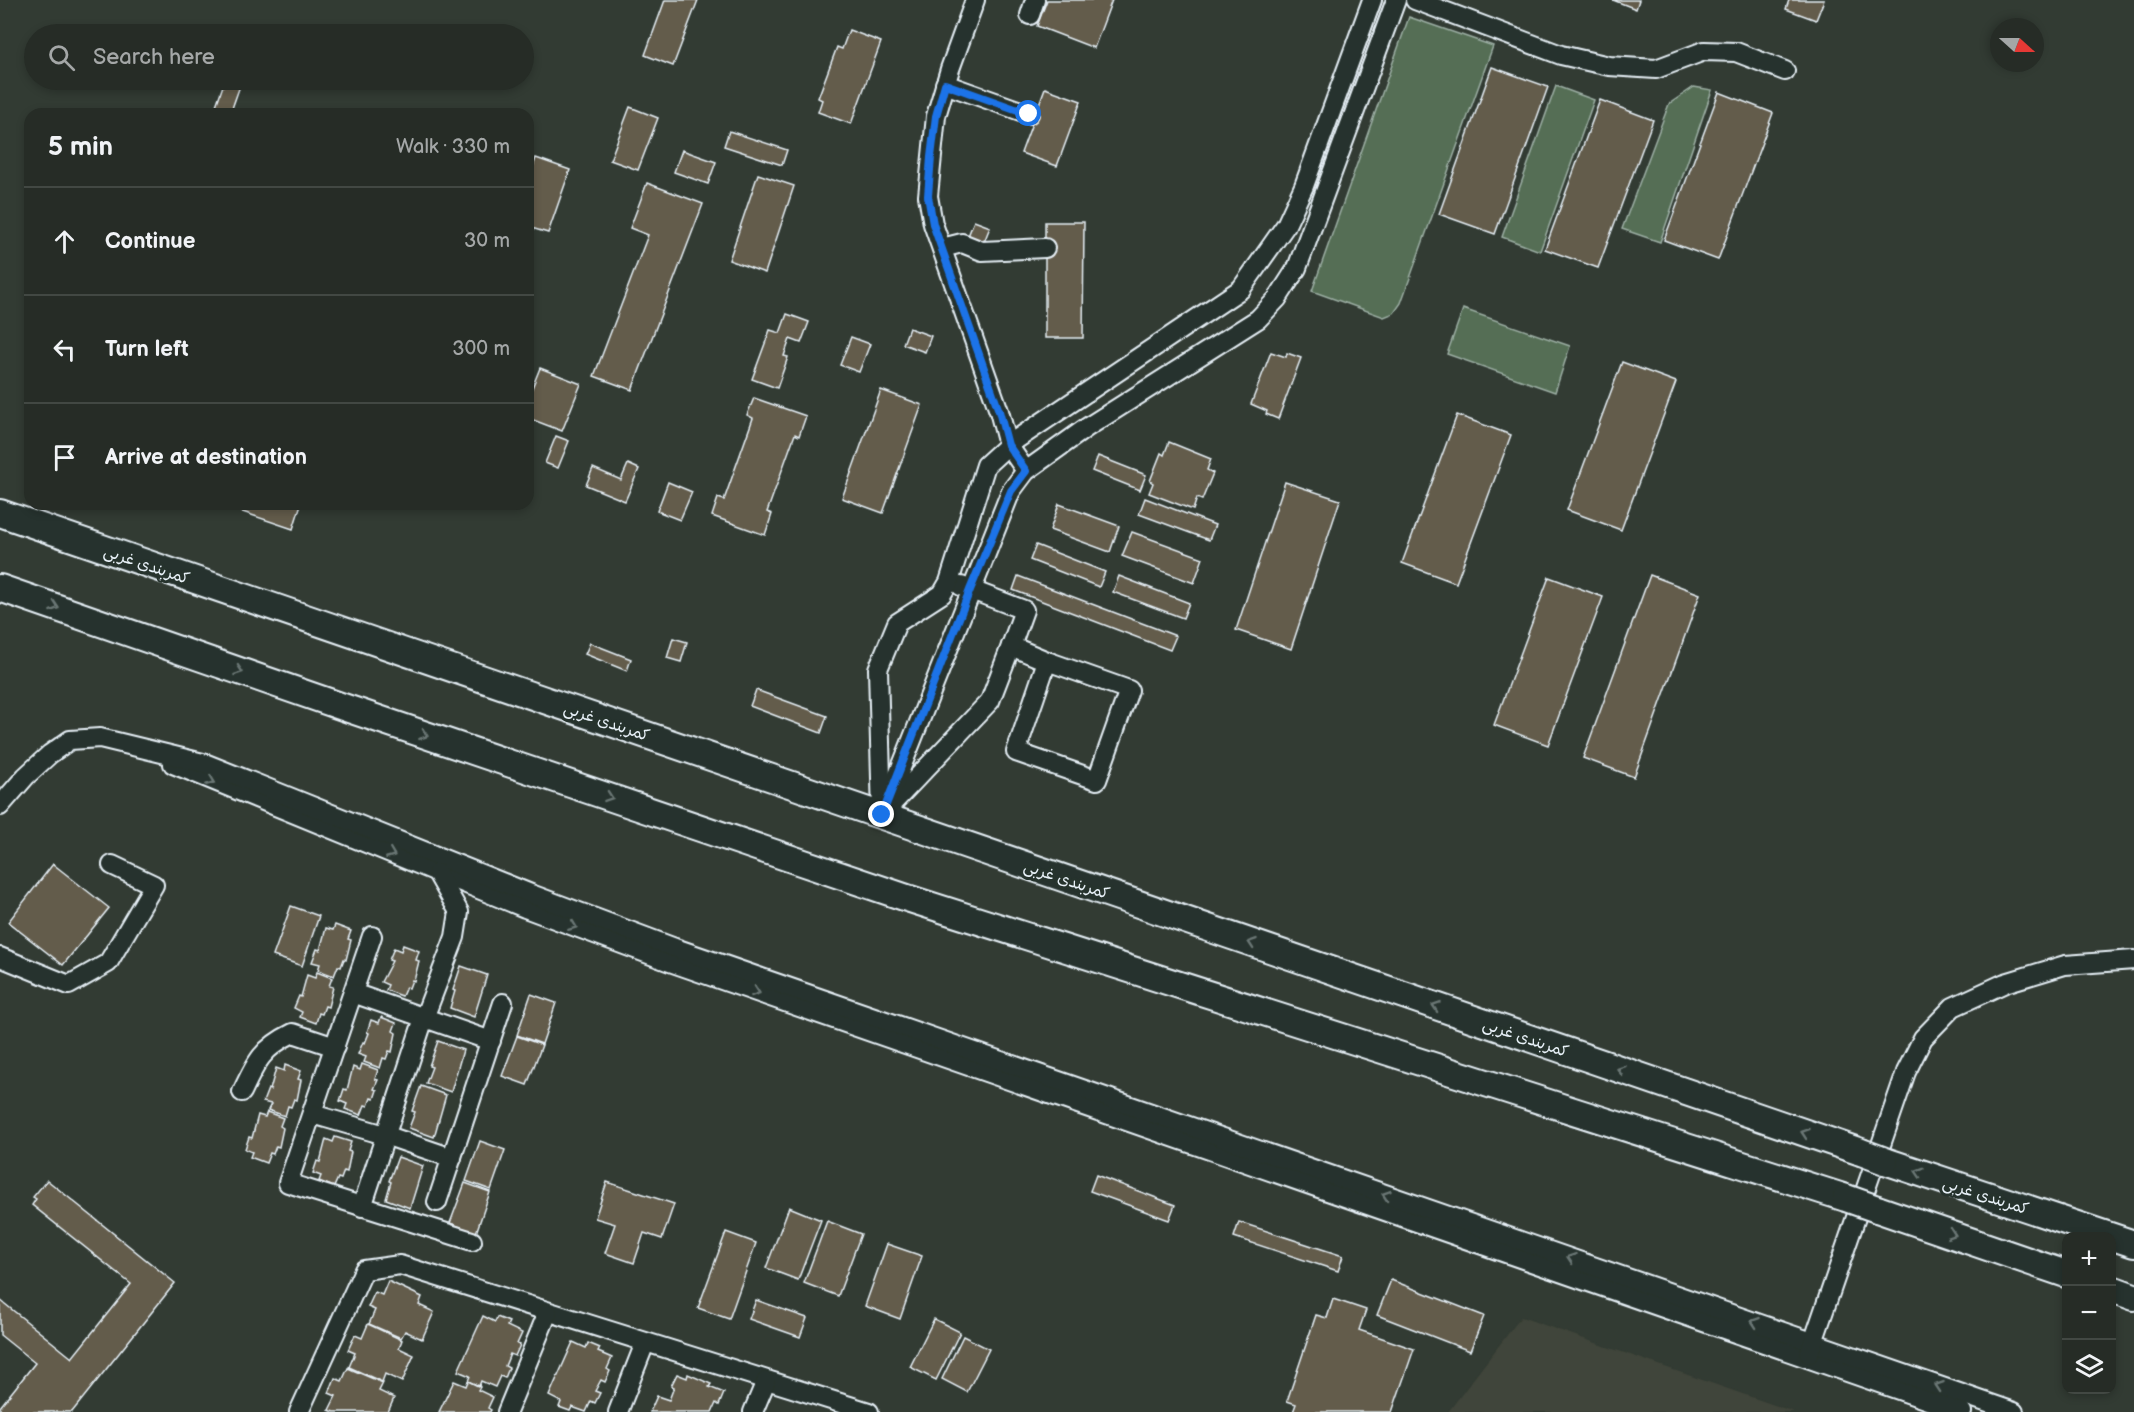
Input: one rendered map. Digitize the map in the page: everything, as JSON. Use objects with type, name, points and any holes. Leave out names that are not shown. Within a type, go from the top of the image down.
[{"type":"highway","name":"کمربندی غربی","points":[[0,513],[1885,1161],[2134,1244]]},
{"type":"highway","points":[[0,588],[349,710],[907,898],[1846,1198],[2062,1272]]},
{"type":"highway","points":[[2116,1290],[2134,1297]]},
{"type":"street","points":[[975,0],[936,116],[928,196],[933,224],[999,411],[1008,445],[1026,471]]},
{"type":"street","points":[[882,815],[878,669],[897,623],[942,594],[948,582],[986,465],[1008,445],[1241,289],[1286,225],[1304,186],[1372,0]]},
{"type":"street","points":[[882,815],[1011,491],[1026,471],[1086,428],[1258,319],[1277,299],[1297,268],[1396,0]]},
{"type":"street","points":[[1415,0],[1561,55],[1609,66],[1656,69],[1704,51],[1736,52],[1785,71]]},
{"type":"street","points":[[945,84],[1029,114]]},
{"type":"street","points":[[942,248],[962,243],[982,250],[1045,248]]},
{"type":"street","points":[[882,815],[990,701],[1024,609],[948,582]]},
{"type":"street","points":[[1011,646],[1047,662],[1129,690],[1098,780],[1016,752],[1047,662]]},
{"type":"street","points":[[0,806],[26,776],[50,754],[70,740],[100,738],[207,764],[531,894],[675,948],[1810,1351],[1962,1412]]},
{"type":"street","points":[[138,748],[201,777],[437,873],[670,962],[1810,1351],[2014,1412]]},
{"type":"street","points":[[0,957],[69,985],[108,963],[154,885],[112,865]]},
{"type":"street","points":[[362,1207],[424,1018],[455,937],[459,912],[437,873]]},
{"type":"street","points":[[372,936],[288,1183],[472,1241]]},
{"type":"street","points":[[1810,1351],[1906,1072],[1923,1038],[1953,1007],[2005,982],[2065,965],[2134,960]]},
{"type":"street","points":[[353,993],[491,1041]]},
{"type":"street","points":[[437,1202],[503,1004]]},
{"type":"street","points":[[242,1092],[256,1063],[273,1042],[293,1033],[335,1047]]},
{"type":"street","points":[[312,1114],[385,1135],[452,1158]]},
{"type":"street","points":[[300,1412],[364,1270],[400,1265],[869,1412]]},
{"type":"street","points":[[507,1412],[548,1312]]},
{"type":"street","points":[[618,1412],[645,1343]]},
{"type":"street","points":[[753,1412],[766,1381]]},
{"type":"shaded area","points":[[1521,1317],[1794,1412],[1448,1412]]},
{"type":"green space","points":[[1409,17],[1493,46],[1401,303],[1394,313],[1384,317],[1312,291]]},
{"type":"green space","points":[[1556,86],[1594,100],[1540,251],[1502,237]]},
{"type":"green space","points":[[1694,87],[1712,90],[1660,242],[1622,229],[1669,104]]},
{"type":"green space","points":[[1463,309],[1570,346],[1555,392],[1447,354]]},
{"type":"building","points":[[665,0],[698,0],[673,66],[645,55]]},
{"type":"building","points":[[1047,0],[1112,0],[1094,48],[1037,26]]},
{"type":"building","points":[[1613,0],[1639,0],[1636,9]]},
{"type":"building","points":[[1789,0],[1824,0],[1816,20],[1786,9]]},
{"type":"building","points":[[849,30],[881,42],[851,124],[818,112],[822,100],[818,98],[837,47],[842,49]]},
{"type":"building","points":[[1492,67],[1548,87],[1495,234],[1439,214]]},
{"type":"building","points":[[1045,88],[1081,101],[1057,166],[1021,153]]},
{"type":"building","points":[[221,90],[238,90],[232,108],[215,108]]},
{"type":"building","points":[[1719,92],[1773,113],[1718,260],[1664,240]]},
{"type":"building","points":[[1600,100],[1653,120],[1598,268],[1545,249]]},
{"type":"building","points":[[630,107],[658,118],[638,170],[610,160]]},
{"type":"building","points":[[729,131],[787,150],[782,165],[724,146]]},
{"type":"building","points":[[682,150],[716,162],[708,184],[674,172]]},
{"type":"building","points":[[536,158],[570,170],[548,233],[534,229],[534,164]]},
{"type":"building","points":[[758,174],[794,186],[765,273],[729,260]]},
{"type":"building","points":[[647,183],[703,204],[632,390],[594,376],[648,235],[630,228]]},
{"type":"building","points":[[974,221],[990,227],[982,247],[966,241]]},
{"type":"building","points":[[1045,222],[1084,222],[1083,338],[1045,338]]},
{"type":"building","points":[[787,314],[809,322],[801,343],[790,339],[784,356],[788,357],[777,388],[752,379],[770,330],[780,333]]},
{"type":"building","points":[[909,328],[931,336],[925,352],[903,344]]},
{"type":"building","points":[[851,337],[870,344],[859,372],[840,365]]},
{"type":"building","points":[[1271,352],[1286,357],[1287,353],[1301,358],[1278,419],[1251,404]]},
{"type":"building","points":[[1622,362],[1676,382],[1621,530],[1567,510]]},
{"type":"building","points":[[540,368],[581,384],[562,431],[534,420],[534,383]]},
{"type":"building","points":[[881,390],[922,405],[883,513],[842,498]]},
{"type":"building","points":[[754,398],[806,416],[799,436],[795,434],[767,512],[772,514],[765,535],[712,516],[718,498],[724,500],[753,418],[747,415]]},
{"type":"building","points":[[1457,415],[1511,435],[1456,583],[1402,563]]},
{"type":"building","points":[[556,436],[569,441],[558,468],[545,463]]},
{"type":"building","points":[[1169,442],[1211,459],[1207,470],[1213,473],[1202,500],[1197,498],[1193,510],[1149,493],[1153,483],[1150,481],[1161,453],[1164,455]]},
{"type":"building","points":[[1098,456],[1146,475],[1140,490],[1092,471]]},
{"type":"building","points":[[628,464],[639,469],[625,501],[586,485],[593,468],[621,480]]},
{"type":"building","points":[[668,482],[692,492],[680,520],[657,511]]},
{"type":"building","points":[[1285,482],[1340,500],[1291,649],[1236,630]]},
{"type":"building","points":[[1145,498],[1215,525],[1209,540],[1139,514]]},
{"type":"building","points":[[1059,504],[1119,526],[1110,552],[1050,530]]},
{"type":"building","points":[[237,510],[299,510],[293,529]]},
{"type":"building","points":[[1132,532],[1203,558],[1194,583],[1122,556]]},
{"type":"building","points":[[1036,545],[1105,572],[1099,587],[1030,560]]},
{"type":"building","points":[[1650,575],[1700,594],[1634,777],[1583,758]]},
{"type":"building","points":[[1018,576],[1176,636],[1170,650],[1013,590]]},
{"type":"building","points":[[1119,576],[1189,603],[1183,618],[1113,592]]},
{"type":"building","points":[[1549,577],[1603,597],[1548,745],[1494,725]]},
{"type":"building","points":[[673,638],[687,642],[681,662],[667,658]]},
{"type":"building","points":[[590,643],[631,659],[627,671],[585,654]]},
{"type":"building","points":[[756,690],[827,716],[821,733],[750,706]]},
{"type":"building","points":[[53,864],[109,908],[63,965],[8,922]]},
{"type":"building","points":[[291,906],[319,916],[302,966],[273,956]]},
{"type":"building","points":[[335,925],[351,931],[348,939],[351,940],[346,960],[344,959],[341,967],[338,966],[334,976],[318,970],[320,964],[312,962],[317,949],[320,950],[326,928],[333,930]]},
{"type":"building","points":[[403,945],[419,951],[416,960],[419,961],[414,981],[412,980],[409,988],[406,987],[402,996],[386,990],[388,985],[381,982],[392,961],[389,960],[394,948],[401,951]]},
{"type":"building","points":[[461,966],[487,975],[474,1017],[450,1008]]},
{"type":"building","points":[[317,972],[332,978],[329,986],[333,987],[328,1007],[325,1006],[322,1014],[319,1013],[316,1023],[300,1017],[302,1012],[294,1008],[299,996],[301,997],[307,975],[315,978]]},
{"type":"building","points":[[531,994],[556,1003],[542,1044],[517,1035]]},
{"type":"building","points":[[381,1017],[396,1023],[393,1031],[396,1033],[392,1052],[389,1051],[386,1059],[383,1058],[380,1068],[364,1062],[366,1057],[358,1054],[369,1033],[367,1032],[371,1020],[379,1023]]},
{"type":"building","points":[[517,1036],[542,1045],[527,1085],[502,1076]]},
{"type":"building","points":[[438,1041],[463,1050],[451,1092],[426,1083]]},
{"type":"building","points":[[362,1064],[378,1070],[375,1079],[378,1080],[374,1089],[377,1090],[374,1099],[371,1098],[368,1106],[365,1105],[361,1115],[345,1109],[347,1104],[340,1101],[344,1089],[347,1090],[353,1067],[360,1070]]},
{"type":"building","points":[[285,1065],[301,1071],[298,1079],[301,1080],[297,1100],[294,1099],[291,1107],[288,1106],[285,1116],[268,1110],[271,1104],[263,1102],[268,1089],[270,1090],[276,1068],[284,1071]]},
{"type":"building","points":[[421,1086],[446,1095],[434,1137],[409,1128]]},
{"type":"building","points":[[267,1112],[283,1118],[280,1126],[283,1128],[279,1147],[276,1146],[273,1154],[270,1153],[266,1163],[250,1157],[252,1152],[245,1149],[249,1137],[252,1138],[258,1115],[265,1117]]},
{"type":"building","points":[[335,1137],[351,1142],[348,1151],[351,1152],[347,1172],[344,1171],[334,1187],[319,1181],[321,1176],[313,1173],[317,1161],[320,1162],[326,1139],[333,1142]]},
{"type":"building","points":[[480,1141],[505,1150],[491,1190],[466,1181]]},
{"type":"building","points":[[398,1157],[423,1166],[410,1208],[386,1199],[391,1182],[389,1181]]},
{"type":"building","points":[[1096,1175],[1175,1205],[1169,1220],[1090,1191]]},
{"type":"building","points":[[47,1180],[175,1283],[72,1412],[0,1412],[0,1407],[35,1363],[0,1335],[0,1300],[72,1358],[131,1284],[32,1205],[36,1199],[33,1197]]},
{"type":"building","points":[[607,1182],[674,1204],[662,1239],[644,1233],[634,1263],[605,1253],[615,1224],[595,1218]]},
{"type":"building","points":[[465,1183],[490,1192],[476,1233],[450,1223]]},
{"type":"building","points":[[789,1207],[821,1220],[798,1280],[766,1268]]},
{"type":"building","points":[[827,1221],[861,1234],[838,1296],[804,1283]]},
{"type":"building","points":[[1239,1222],[1343,1256],[1338,1271],[1234,1237]]},
{"type":"building","points":[[726,1232],[756,1243],[729,1319],[698,1308]]},
{"type":"building","points":[[887,1244],[922,1256],[900,1319],[865,1306]]},
{"type":"building","points":[[1391,1280],[1484,1316],[1470,1351],[1377,1315]]},
{"type":"building","points":[[388,1281],[422,1297],[419,1305],[434,1312],[422,1339],[405,1331],[401,1338],[369,1324],[375,1310],[368,1307],[375,1292],[382,1295]]},
{"type":"building","points":[[1333,1299],[1366,1310],[1359,1330],[1414,1349],[1392,1412],[1293,1412],[1296,1404],[1287,1401],[1316,1315],[1327,1318]]},
{"type":"building","points":[[756,1300],[807,1318],[800,1337],[749,1319]]},
{"type":"building","points":[[483,1316],[495,1322],[497,1317],[509,1322],[507,1326],[522,1333],[515,1356],[510,1354],[505,1366],[509,1368],[505,1378],[500,1376],[495,1387],[481,1381],[479,1386],[468,1381],[470,1376],[458,1371]]},
{"type":"building","points":[[934,1319],[960,1332],[936,1380],[910,1367]]},
{"type":"building","points":[[368,1324],[402,1340],[399,1348],[414,1355],[402,1382],[385,1374],[382,1382],[349,1367],[355,1353],[348,1350],[355,1335],[362,1338]]},
{"type":"building","points":[[963,1336],[989,1349],[967,1392],[942,1379]]},
{"type":"building","points":[[573,1342],[586,1348],[588,1343],[600,1348],[598,1352],[612,1358],[605,1382],[601,1380],[595,1391],[600,1393],[595,1403],[591,1401],[586,1412],[572,1407],[570,1411],[559,1407],[561,1402],[549,1396]]},
{"type":"building","points":[[348,1368],[383,1383],[379,1391],[394,1398],[388,1412],[334,1412],[329,1410],[336,1396],[329,1393],[335,1378],[342,1381]]},
{"type":"building","points":[[677,1374],[687,1378],[688,1374],[711,1384],[709,1387],[724,1393],[719,1405],[716,1403],[712,1412],[650,1412],[657,1396],[669,1400],[674,1387],[671,1386]]},
{"type":"building","points":[[454,1381],[466,1386],[468,1381],[480,1387],[478,1390],[493,1397],[488,1408],[490,1412],[439,1412]]},
{"type":"route","points":[[882,815],[1011,491],[1026,471],[1008,445],[999,411],[933,224],[928,196],[936,116],[945,84],[1029,114]]}]
